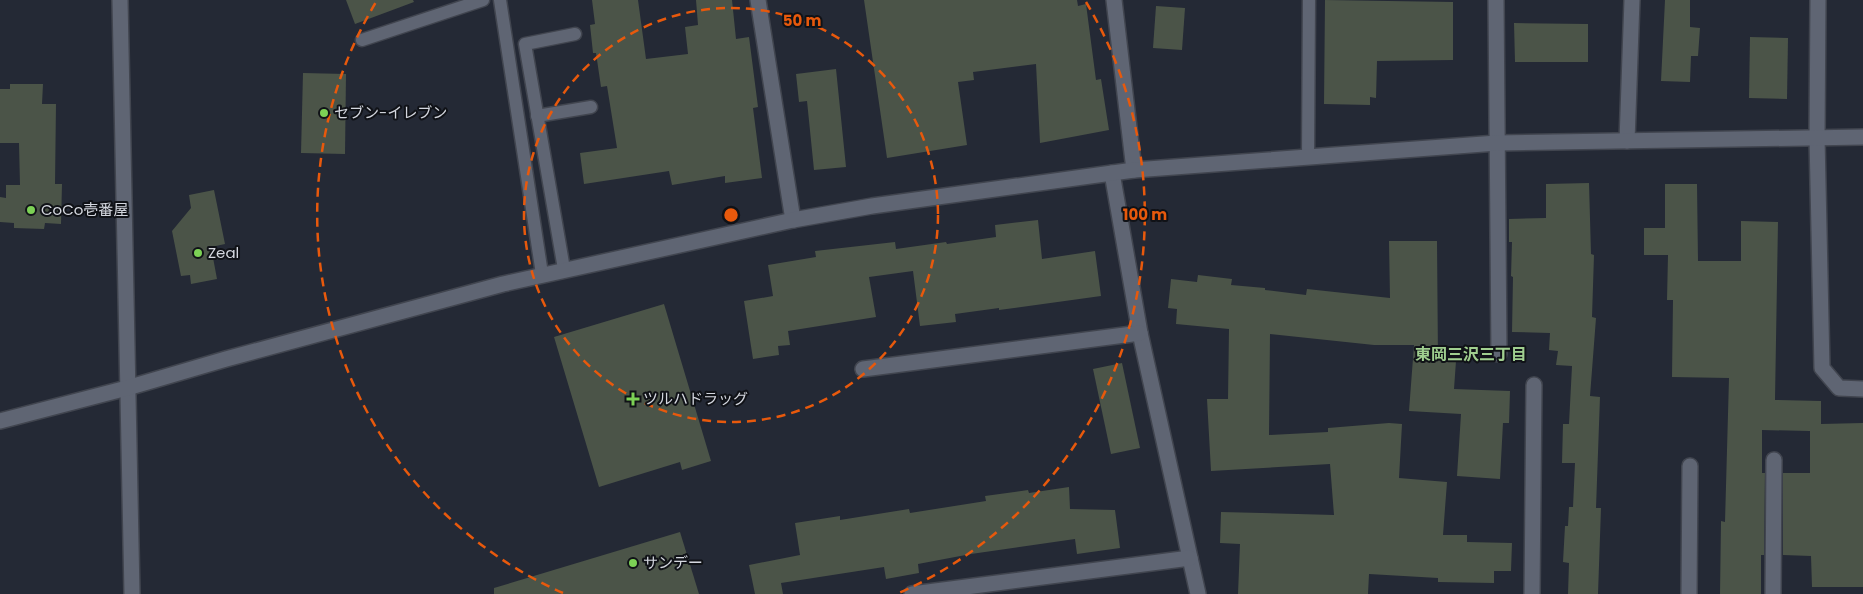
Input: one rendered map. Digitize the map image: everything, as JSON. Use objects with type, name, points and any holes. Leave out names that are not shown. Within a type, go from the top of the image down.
[{"type":"street","points":[[120,0],[132,594]]},
{"type":"street","points":[[758,0],[793,220]]},
{"type":"street","points":[[1114,0],[1134,170]]},
{"type":"street","points":[[1496,0],[1499,354]]},
{"type":"street","points":[[1627,141],[1632,0]]},
{"type":"street","points":[[1818,0],[1817,138],[1822,368],[1839,388],[1863,389]]},
{"type":"street","points":[[0,421],[542,274],[793,220],[872,206],[1134,170],[1497,143],[1863,137]]},
{"type":"street","points":[[1112,174],[1140,333],[1198,594]]},
{"type":"street","points":[[863,369],[1140,333]]},
{"type":"street","points":[[1532,594],[1534,385]]},
{"type":"street","points":[[1773,594],[1774,460]]},
{"type":"street","points":[[1689,594],[1690,466]]},
{"type":"street","points":[[912,594],[1190,558]]},
{"type":"lane","points":[[362,40],[483,0]]},
{"type":"lane","points":[[500,0],[542,274]]},
{"type":"lane","points":[[1308,157],[1310,0]]},
{"type":"lane","points":[[564,269],[525,44],[576,34]]},
{"type":"lane","points":[[537,116],[591,106]]},
{"type":"building","points":[[346,0],[413,0],[414,2],[355,24]]},
{"type":"building","points":[[592,0],[638,0],[646,59],[688,54],[685,27],[698,25],[696,0],[732,0],[736,39],[749,37],[758,107],[753,108],[762,178],[725,183],[725,176],[672,185],[669,171],[584,184],[580,153],[617,148],[607,86],[601,87],[596,53],[593,53],[590,25],[595,24]]},
{"type":"building","points":[[864,0],[1077,0],[1078,6],[1086,4],[1096,80],[1101,79],[1109,130],[1040,143],[1036,64],[973,72],[974,80],[958,82],[967,145],[887,158]]},
{"type":"building","points":[[1325,0],[1453,2],[1453,60],[1377,61],[1376,98],[1370,97],[1370,105],[1324,104]]},
{"type":"building","points":[[1665,0],[1690,0],[1690,27],[1700,28],[1698,56],[1691,56],[1690,82],[1661,81]]},
{"type":"building","points":[[1156,6],[1185,8],[1182,50],[1153,48]]},
{"type":"building","points":[[1514,23],[1588,24],[1588,62],[1515,62]]},
{"type":"building","points":[[1750,37],[1788,38],[1787,99],[1749,98]]},
{"type":"building","points":[[836,69],[846,167],[814,170],[807,101],[799,102],[796,74]]},
{"type":"building","name":"セブン-イレブン","points":[[303,73],[346,74],[345,154],[301,153]]},
{"type":"building","points":[[10,84],[43,84],[42,104],[56,104],[55,184],[62,184],[61,224],[45,223],[44,229],[14,228],[14,223],[0,222],[0,197],[6,198],[6,185],[20,185],[19,143],[0,143],[0,89],[10,89]]},
{"type":"building","points":[[1589,183],[1591,254],[1594,255],[1592,317],[1596,318],[1590,396],[1600,397],[1596,508],[1601,508],[1598,594],[1568,594],[1569,563],[1563,562],[1565,526],[1568,526],[1569,507],[1573,507],[1575,463],[1562,463],[1563,424],[1569,424],[1572,366],[1556,365],[1558,351],[1549,350],[1550,333],[1512,332],[1513,277],[1511,276],[1512,242],[1509,242],[1509,219],[1546,218],[1546,184]]},
{"type":"building","points":[[1665,184],[1697,184],[1698,261],[1741,261],[1741,221],[1778,222],[1775,400],[1821,401],[1821,424],[1863,423],[1863,587],[1812,587],[1811,556],[1783,555],[1783,473],[1810,473],[1810,431],[1762,430],[1762,473],[1765,473],[1764,555],[1761,555],[1761,594],[1720,594],[1721,521],[1725,522],[1729,378],[1672,377],[1673,300],[1667,300],[1668,255],[1644,255],[1644,228],[1665,228]]},
{"type":"building","points":[[214,190],[225,244],[211,247],[217,279],[191,284],[190,275],[181,276],[172,231],[191,208],[189,195]]},
{"type":"building","points":[[1038,220],[1042,259],[1095,251],[1101,296],[955,314],[956,322],[920,326],[913,271],[869,277],[876,317],[788,331],[790,345],[778,346],[779,355],[753,359],[744,301],[773,296],[768,265],[816,257],[815,251],[895,242],[896,249],[996,237],[995,225]]},
{"type":"building","points":[[1389,241],[1437,241],[1438,360],[1456,361],[1454,389],[1510,391],[1509,423],[1503,423],[1500,479],[1457,476],[1461,414],[1409,411],[1414,345],[1374,345],[1270,334],[1269,435],[1328,432],[1328,428],[1389,423],[1402,424],[1399,478],[1447,482],[1443,535],[1467,535],[1467,542],[1512,543],[1511,571],[1494,571],[1494,583],[1438,582],[1438,578],[1369,574],[1368,594],[1238,594],[1240,544],[1220,543],[1221,512],[1334,515],[1330,464],[1211,471],[1207,399],[1228,399],[1229,329],[1176,324],[1177,309],[1168,308],[1171,279],[1197,282],[1198,275],[1232,279],[1231,285],[1265,288],[1265,290],[1306,295],[1307,289],[1390,298]]},
{"type":"building","name":"ツルハドラッグ","points":[[664,304],[711,461],[682,470],[680,462],[599,487],[554,337]]},
{"type":"building","points":[[1122,363],[1140,448],[1111,454],[1093,369]]},
{"type":"building","points":[[1069,487],[1070,509],[1115,510],[1120,548],[1077,554],[1075,539],[971,554],[918,564],[919,573],[886,579],[884,567],[781,583],[783,594],[755,594],[749,565],[800,555],[795,523],[840,516],[840,520],[909,509],[910,513],[986,501],[985,496],[1028,490],[1029,493]]},
{"type":"building","name":"サンデー","points":[[680,532],[699,594],[494,594],[494,588]]},
{"type":"place","name":"セブン-イレブン","points":[[324,113]]},
{"type":"place","name":"CoCo壱番屋","points":[[31,210]]},
{"type":"place","name":"Zeal","points":[[198,253]]},
{"type":"place","name":"ツルハドラッグ","points":[[633,399]]},
{"type":"place","name":"サンデー","points":[[633,563]]},
{"type":"district","name":"東岡三沢三丁目","points":[[1471,354]]}]
